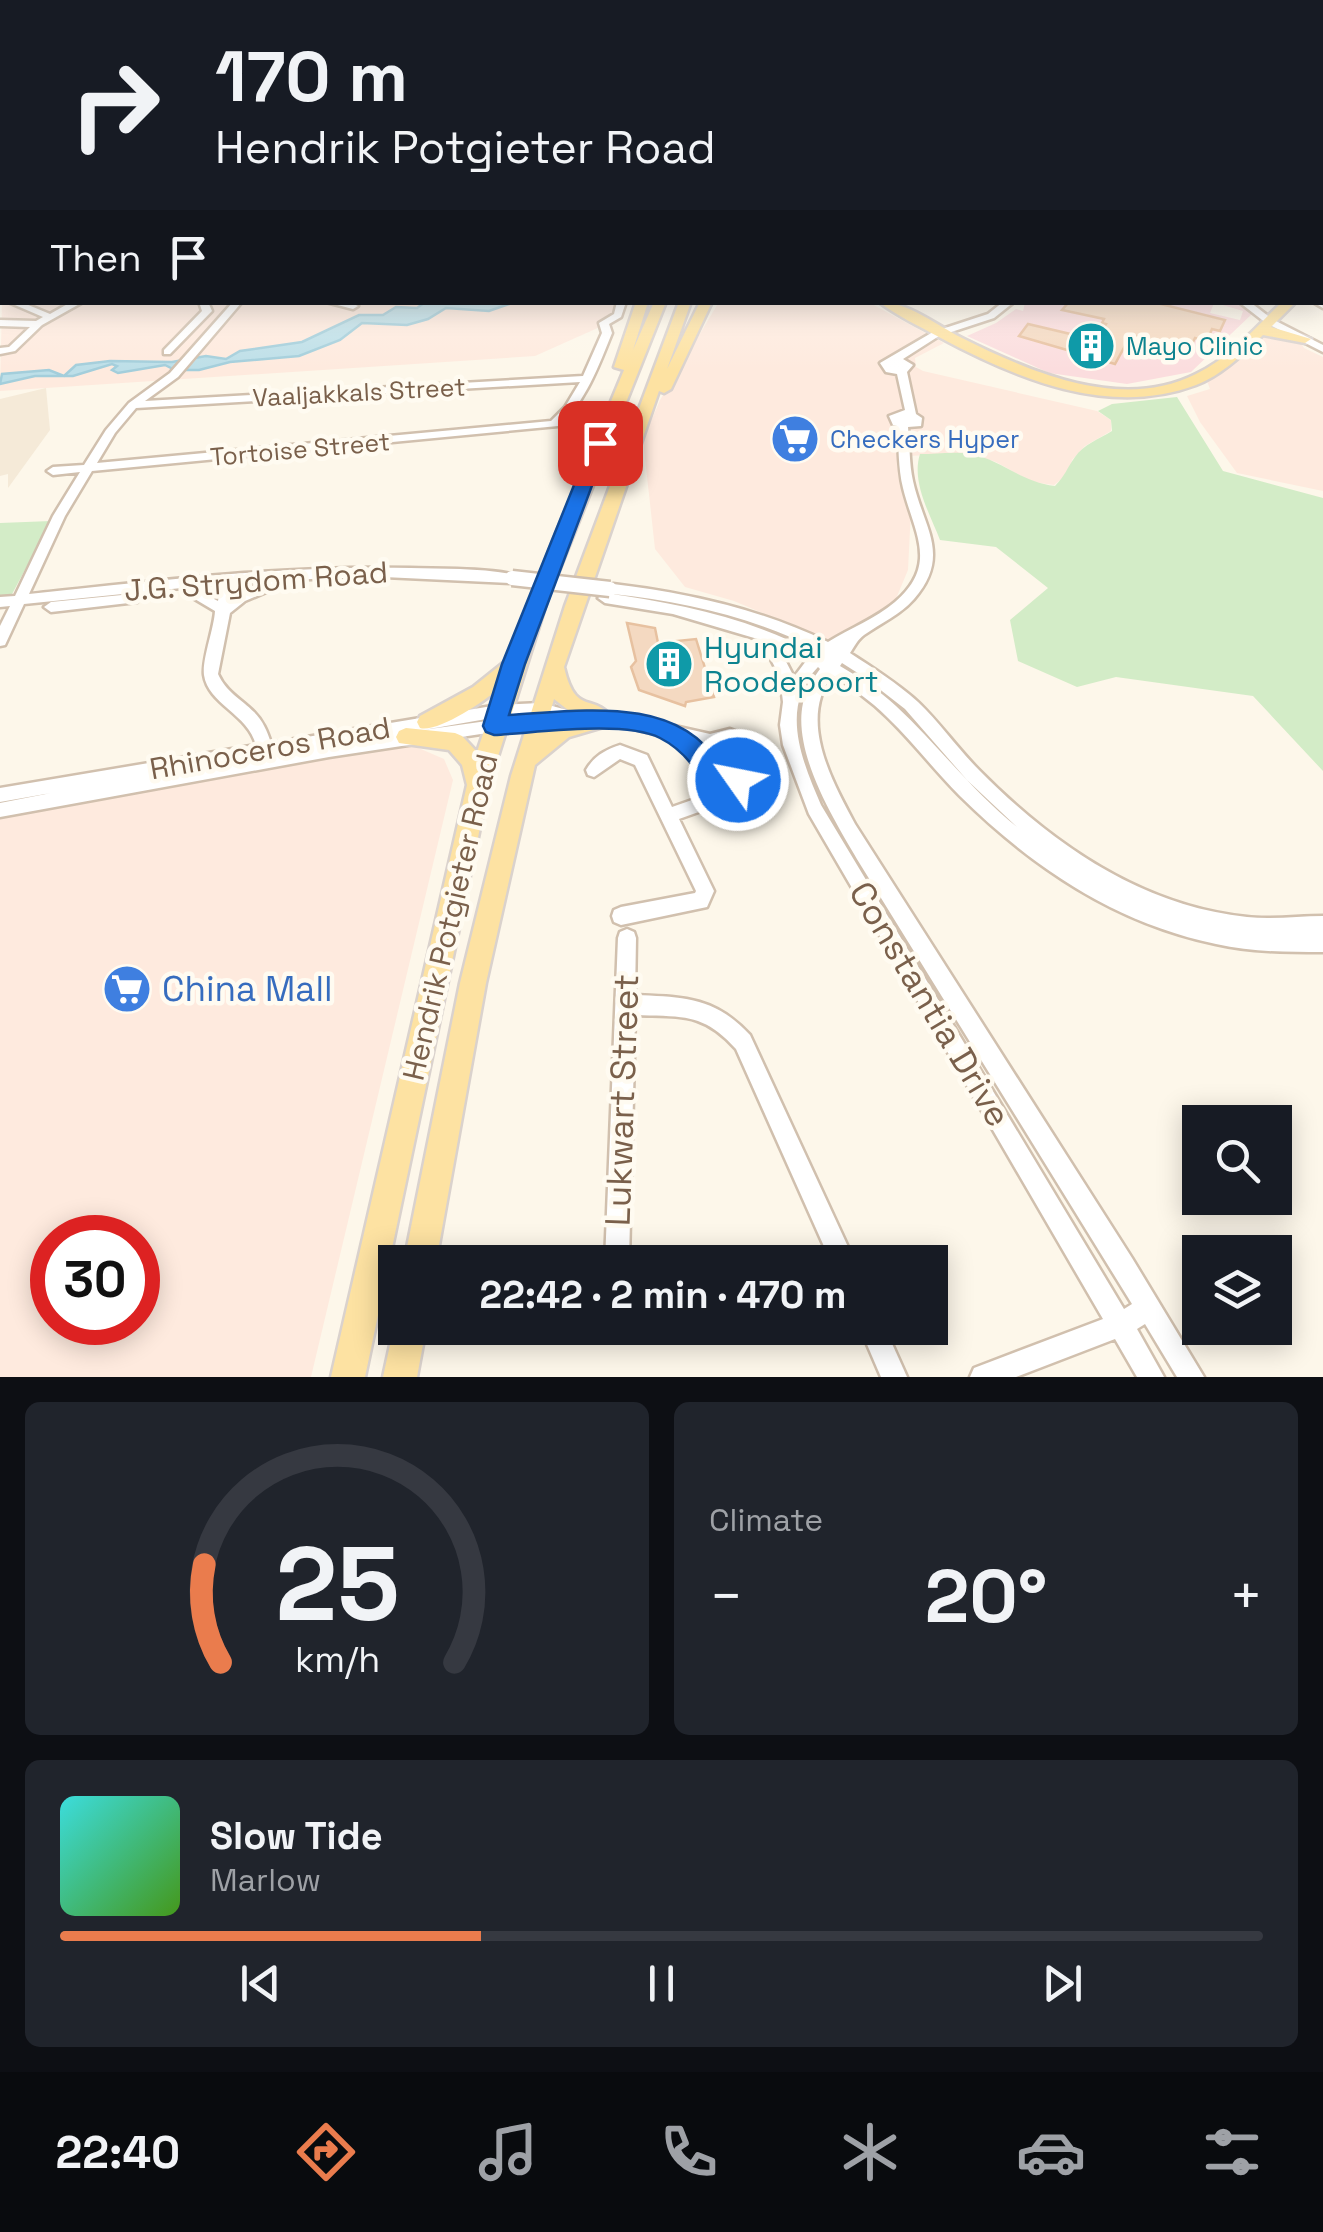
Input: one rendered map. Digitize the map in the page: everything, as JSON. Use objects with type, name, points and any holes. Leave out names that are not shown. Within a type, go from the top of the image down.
[{"type":"main road","points":[[590,464],[641,305]]},
{"type":"main road","name":"Hendrik Potgieter Road","points":[[348,1377],[496,718],[590,464],[659,305]]},
{"type":"main road","points":[[627,462],[683,305]]},
{"type":"main road","points":[[596,720],[563,700],[555,686],[557,663],[602,519],[705,305]]},
{"type":"main road","points":[[891,305],[1052,376],[1087,383],[1142,386],[1182,378],[1202,369],[1261,314]]},
{"type":"main road","points":[[905,305],[975,349],[1047,380],[1096,389],[1152,390],[1197,379],[1261,314]]},
{"type":"main road","points":[[1261,314],[1276,331],[1305,339]]},
{"type":"main road","points":[[934,346],[975,349]]},
{"type":"main road","name":"Hendrik Potgieter Road","points":[[423,1245],[462,1040],[521,781],[557,663]]},
{"type":"main road","points":[[427,722],[480,694],[514,664]]},
{"type":"main road","points":[[521,781],[548,738],[568,727],[596,720]]},
{"type":"main road","points":[[406,737],[439,737],[455,742],[472,761],[478,785]]},
{"type":"main road","points":[[400,1377],[406,1345]]},
{"type":"street","points":[[20,305],[50,317]]},
{"type":"street","points":[[56,305],[66,309]]},
{"type":"street","points":[[0,341],[19,339],[73,305]]},
{"type":"street","points":[[167,352],[202,318],[207,311],[204,305]]},
{"type":"street","points":[[0,641],[86,468],[133,405],[174,375],[235,305]]},
{"type":"street","points":[[347,305],[353,306]]},
{"type":"street","points":[[584,379],[607,333],[604,323],[618,315],[621,305]]},
{"type":"street","points":[[898,366],[1005,305]]},
{"type":"street","points":[[898,366],[951,333],[990,323],[1015,305]]},
{"type":"street","points":[[0,310],[12,316],[2,326],[19,339]]},
{"type":"street","points":[[1261,314],[1323,346]]},
{"type":"street","points":[[1305,339],[1323,346]]},
{"type":"street","name":"Constantia Drive","points":[[898,366],[907,420],[909,490],[926,543],[925,569],[908,598],[852,637],[789,700],[786,720],[792,756],[815,809],[1151,1377]]},
{"type":"street","name":"Vaaljakkals Street","points":[[133,405],[584,379]]},
{"type":"street","name":"Tortoise Street","points":[[53,471],[548,426],[561,420],[584,379]]},
{"type":"street","points":[[266,755],[256,721],[213,682],[211,665],[231,575],[269,580]]},
{"type":"street","name":"J.G. Strydom Road","points":[[0,600],[20,605],[190,592],[231,575]]},
{"type":"street","name":"J.G. Strydom Road","points":[[0,612],[20,605],[204,582],[231,575],[269,580],[511,582],[607,593]]},
{"type":"street","points":[[222,611],[269,580]]},
{"type":"street","points":[[0,600],[31,581]]},
{"type":"street","points":[[190,592],[222,611]]},
{"type":"street","points":[[607,593],[698,612],[829,659],[904,726],[928,738],[1037,836],[1112,884],[1182,912],[1242,926],[1323,925]]},
{"type":"street","points":[[607,593],[671,594],[724,606],[904,698],[928,738],[1000,825],[1093,892],[1158,920],[1226,939],[1271,945],[1323,943]]},
{"type":"street","points":[[766,637],[787,677],[789,700]]},
{"type":"street","name":"Constantia Drive","points":[[829,659],[808,708],[813,753],[828,789],[1191,1377]]},
{"type":"street","name":"Rhinoceros Road","points":[[0,810],[427,722],[539,717],[596,720],[668,731],[707,748]]},
{"type":"street","name":"Rhinoceros Road","points":[[0,795],[406,737],[496,718]]},
{"type":"street","points":[[670,815],[716,800],[721,778],[707,748],[732,737],[752,750],[752,771],[721,778]]},
{"type":"street","name":"Lukwart Street","points":[[594,770],[607,757],[620,752],[637,756],[705,890],[703,898],[624,927],[618,1245]]},
{"type":"street","points":[[625,1005],[692,1009],[714,1014],[731,1026],[743,1042],[834,1245]]},
{"type":"street","points":[[983,1377],[1120,1326],[1149,1308]]},
{"type":"street","points":[[880,1345],[894,1377]]},
{"type":"shaded area","points":[[2,305],[623,305],[620,318],[535,356],[0,391]]},
{"type":"shaded area","points":[[717,305],[874,305],[944,343],[915,358],[916,367],[923,371],[1097,411],[1111,420],[1111,431],[1085,446],[1072,460],[1069,473],[1054,485],[1032,482],[996,462],[969,453],[909,456],[913,470],[908,570],[890,613],[830,642],[734,601],[685,587],[655,549],[643,440],[660,400]]},
{"type":"shaded area","points":[[1024,305],[1213,305],[1210,313],[1240,320],[1243,311],[1223,305],[1239,305],[1252,314],[1191,372],[1127,384],[1049,373],[967,336],[1016,309],[1023,311]]},
{"type":"shaded area","points":[[1266,333],[1298,339],[1304,348],[1323,357],[1323,491],[1237,473],[1200,422],[1187,396],[1210,389],[1207,381]]},
{"type":"shaded area","points":[[46,388],[50,430],[8,488],[8,474],[0,476],[0,399]]},
{"type":"shaded area","points":[[407,743],[444,759],[453,780],[311,1377],[0,1377],[0,815]]},
{"type":"green space","points":[[1177,397],[1223,471],[1323,498],[1323,771],[1253,696],[1116,677],[1077,687],[1018,661],[1010,620],[1048,588],[996,547],[940,540],[927,509],[918,476],[920,454],[970,454],[1055,486],[1078,453],[1112,431],[1111,420],[1098,411],[1112,404]]},
{"type":"green space","points":[[51,521],[11,596],[0,598],[0,523]]},
{"type":"water","points":[[506,305],[489,311],[446,308],[407,325],[362,323],[340,340],[299,356],[230,362],[199,370],[175,370],[165,365],[118,373],[112,370],[117,366],[112,364],[64,376],[76,365],[110,361],[172,362],[206,356],[226,359],[240,351],[302,342],[359,315],[383,315],[396,307]]},
{"type":"water","points":[[49,370],[64,376],[35,376],[0,384],[2,374]]},
{"type":"building","points":[[1066,305],[1165,305],[1225,320],[1220,331],[1212,329],[1207,341],[1195,338],[1190,348],[1131,335],[1115,364],[1019,336],[1028,324],[1096,340],[1106,324],[1102,323],[1104,319],[1062,310]]},
{"type":"building","name":"Hyundai Roodepoort","points":[[627,623],[655,628],[658,643],[696,639],[714,697],[686,702],[685,706],[639,690],[631,667],[636,661]]},
{"type":"place","name":"Mayo Clinic","points":[[1091,346]]},
{"type":"place","name":"Checkers Hyper","points":[[795,439]]},
{"type":"place","name":"Hyundai Roodepoort","points":[[669,664]]},
{"type":"place","name":"China Mall","points":[[127,989]]},
{"type":"route","points":[[600,443],[572,509],[494,726],[598,720],[653,727],[668,731],[702,756],[712,776],[738,780]]}]
